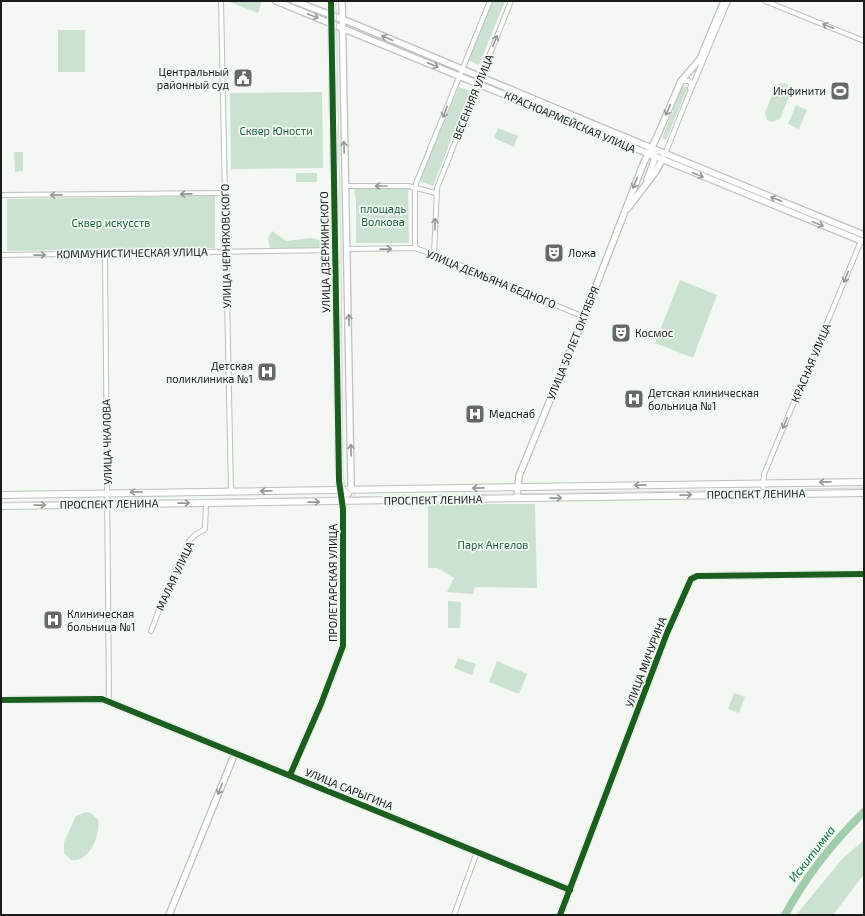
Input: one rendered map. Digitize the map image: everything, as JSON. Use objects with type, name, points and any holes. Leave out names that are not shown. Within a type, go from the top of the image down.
[{"type":"main road","name":"ПРОСПЕКТ ЛЕНИНА","points":[[1,495],[864,482]]},
{"type":"main road","name":"ПРОСПЕКТ ЛЕНИНА","points":[[1,506],[864,492]]},
{"type":"street","name":"УЛИЦА ЧЕРНЯХОВСКОГО","points":[[221,1],[231,491]]},
{"type":"street","name":"КРАСНОАРМЕЙСКАЯ УЛИЦА","points":[[276,1],[343,27],[662,160],[862,241]]},
{"type":"street","name":"КРАСНОАРМЕЙСКАЯ УЛИЦА","points":[[294,1],[480,76],[665,154],[864,234]]},
{"type":"street","name":"УЛИЦА ДЗЕРЖИНСКОГО","points":[[331,1],[339,490],[343,501]]},
{"type":"street","name":"УЛИЦА ДЗЕРЖИНСКОГО","points":[[342,1],[351,489]]},
{"type":"street","name":"ВЕСЕННЯЯ УЛИЦА","points":[[415,248],[415,187],[490,1]]},
{"type":"street","name":"ВЕСЕННЯЯ УЛИЦА","points":[[434,255],[436,193],[480,76],[511,1]]},
{"type":"street","name":"УЛИЦА 50 ЛЕТ ОКТЯБРЯ","points":[[517,498],[519,476],[626,212],[628,200],[681,81],[700,59],[724,1]]},
{"type":"street","name":"УЛИЦА 50 ЛЕТ ОКТЯБРЯ","points":[[626,212],[665,154],[728,1]]},
{"type":"street","points":[[765,1],[864,41]]},
{"type":"street","name":"УЛИЦА 50 ЛЕТ ОКТЯБРЯ","points":[[681,81],[686,80],[691,83],[687,100]]},
{"type":"street","points":[[643,188],[655,157],[651,148]]},
{"type":"street","points":[[346,186],[415,187],[436,193]]},
{"type":"street","points":[[1,196],[225,193]]},
{"type":"street","name":"КРАСНАЯ УЛИЦА","points":[[763,494],[764,474],[864,234]]},
{"type":"street","name":"УЛИЦА ДЕМЬЯНА БЕДНОГО","points":[[347,249],[415,248],[584,317]]},
{"type":"street","name":"КОММУНИСТИЧЕСКАЯ УЛИЦА","points":[[1,255],[335,250]]},
{"type":"street","name":"УЛИЦА ЧКАЛОВА","points":[[105,254],[109,701]]},
{"type":"street","points":[[343,501],[351,489]]},
{"type":"street","name":"ПРОЛЕТАРСКАЯ УЛИЦА","points":[[290,775],[324,697],[343,646],[343,501]]},
{"type":"street","name":"МАЛАЯ УЛИЦА","points":[[151,631],[167,589],[190,541],[195,535],[206,529],[206,503]]},
{"type":"street","name":"УЛИЦА МИЧУРИНА","points":[[560,915],[667,633],[691,579],[697,576],[864,574]]},
{"type":"street","name":"УЛИЦА САРЫГИНА","points":[[1,700],[94,698],[109,701],[570,890]]},
{"type":"street","points":[[169,915],[235,753]]},
{"type":"street","points":[[454,915],[477,852]]},
{"type":"green space","points":[[227,1],[262,1],[258,13]]},
{"type":"green space","points":[[492,1],[505,1],[479,65],[468,60]]},
{"type":"green space","points":[[58,30],[85,30],[85,72],[58,72]]},
{"type":"green space","points":[[780,83],[787,84],[791,92],[780,119],[772,122],[767,120],[765,113],[775,88]]},
{"type":"green space","points":[[683,86],[688,87],[666,140],[662,138]]},
{"type":"green space","points":[[459,87],[470,91],[433,186],[419,181]]},
{"type":"green space","name":"Сквер Юности","points":[[322,92],[323,168],[231,169],[230,93]]},
{"type":"green space","points":[[796,105],[807,110],[799,129],[788,124]]},
{"type":"green space","points":[[498,128],[518,136],[514,147],[494,138]]},
{"type":"green space","points":[[14,152],[23,152],[23,171],[15,172]]},
{"type":"green space","points":[[296,173],[317,173],[317,182],[296,182]]},
{"type":"green space","name":"площадь Волкова","points":[[354,189],[408,189],[409,243],[356,243],[356,200]]},
{"type":"green space","name":"Сквер искусств","points":[[215,196],[215,248],[7,251],[7,199]]},
{"type":"green space","points":[[272,231],[286,241],[312,238],[322,241],[325,246],[322,249],[270,249],[268,238]]},
{"type":"green space","points":[[680,280],[717,295],[693,358],[655,343]]},
{"type":"green space","name":"Парк Ангелов","points":[[428,504],[535,504],[537,588],[475,587],[473,594],[447,592],[454,578],[438,568],[428,568]]},
{"type":"green space","points":[[448,601],[461,602],[460,628],[448,628]]},
{"type":"green space","points":[[458,658],[476,664],[472,675],[454,668]]},
{"type":"green space","points":[[497,661],[527,674],[519,694],[489,682]]},
{"type":"green space","points":[[734,693],[745,697],[739,713],[728,709]]},
{"type":"green space","points":[[86,812],[91,813],[98,820],[98,833],[96,840],[88,853],[83,857],[77,860],[71,860],[64,853],[64,842],[76,816]]},
{"type":"green space","points":[[864,840],[864,874],[833,915],[796,915],[843,858]]},
{"type":"waterway","name":"Искитимка","points":[[785,915],[820,860],[864,812]]},
{"type":"tram line","points":[[336,1],[341,256],[343,476],[346,489],[355,495]]},
{"type":"tram line","points":[[1,503],[864,488]]},
{"type":"cycle path","points":[[290,775],[321,704],[343,646],[343,509],[339,481],[331,1]]},
{"type":"cycle path","points":[[560,915],[667,633],[691,579],[697,576],[864,574]]},
{"type":"cycle path","points":[[1,700],[102,699],[570,890]]},
{"type":"place","name":"Центральный районный суд","points":[[243,78]]},
{"type":"place","name":"Инфинити","points":[[840,91]]},
{"type":"place","name":"Ложа","points":[[554,253]]},
{"type":"place","name":"Космос","points":[[621,333]]},
{"type":"place","name":"Детская поликлиника №1","points":[[267,372]]},
{"type":"place","name":"Детская клиническая больница №1","points":[[634,399]]},
{"type":"place","name":"Медснаб","points":[[475,414]]},
{"type":"place","name":"Клиническая больница №1","points":[[53,620]]}]
